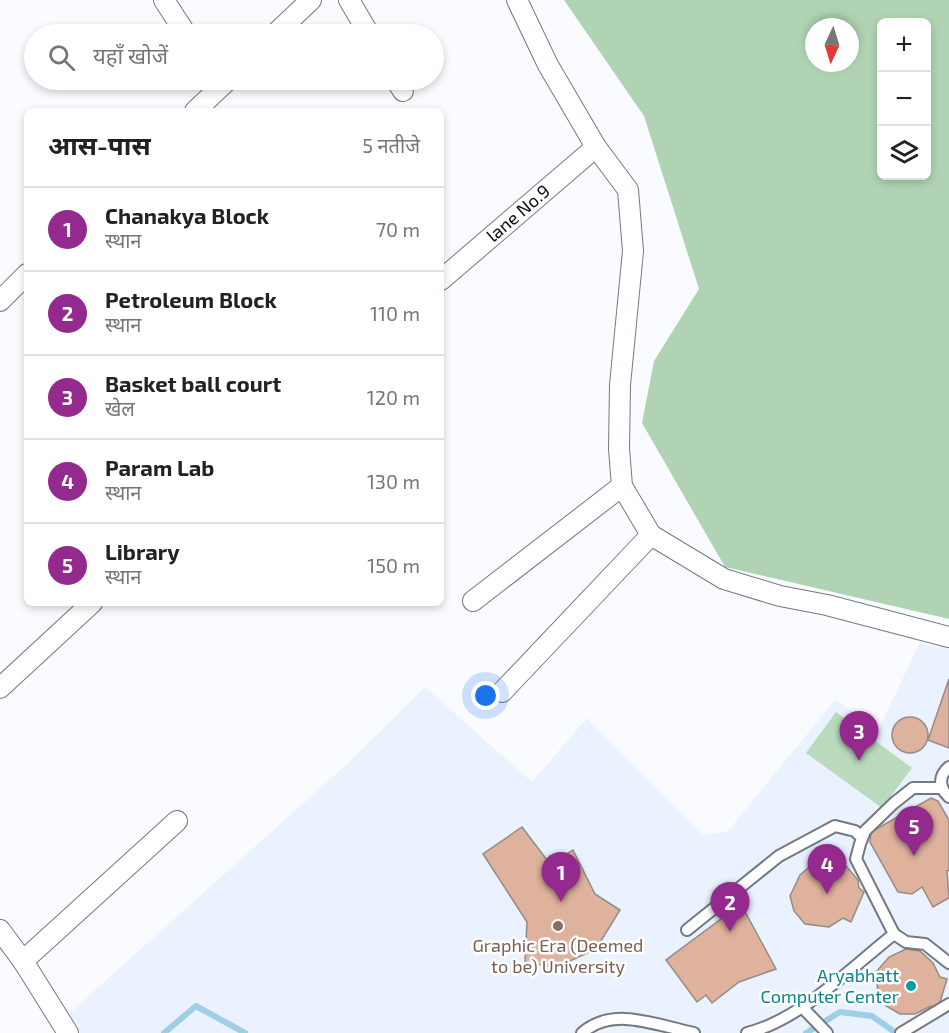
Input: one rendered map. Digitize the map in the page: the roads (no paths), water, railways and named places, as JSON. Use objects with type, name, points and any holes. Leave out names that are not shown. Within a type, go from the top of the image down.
[{"type":"street","points":[[164,0],[180,24]]},
{"type":"street","points":[[286,24],[311,0]]},
{"type":"street","points":[[349,0],[363,24]]},
{"type":"street","points":[[517,0],[548,64],[596,147],[628,190],[633,251],[620,386],[618,449],[622,486],[651,536],[724,579],[780,596],[826,605],[949,637]]},
{"type":"street","points":[[198,108],[214,90]]},
{"type":"street","name":"lane No.9","points":[[444,277],[596,147]]},
{"type":"street","points":[[0,301],[24,277]]},
{"type":"street","points":[[472,601],[622,486]]},
{"type":"street","points":[[501,692],[651,536]]},
{"type":"street","points":[[0,688],[89,606]]},
{"type":"street","points":[[23,961],[177,821]]},
{"type":"street","points":[[0,930],[23,961],[68,1033]]},
{"type":"lane","points":[[949,767],[941,777],[945,792],[914,788],[894,803],[865,831],[856,859],[894,934],[906,942],[925,944],[949,963]]},
{"type":"lane","points":[[687,930],[779,856],[835,825],[855,831],[862,838]]},
{"type":"lane","points":[[747,1033],[770,1026],[802,1007],[894,934]]},
{"type":"lane","points":[[904,1031],[949,1004]]},
{"type":"lane","points":[[802,1007],[826,1033]]},
{"type":"lane","points":[[582,1033],[595,1030],[603,1021],[627,1019],[694,1033]]},
{"type":"waterway","points":[[164,1033],[196,1006],[245,1033]]},
{"type":"waterway","points":[[806,1033],[840,1012],[872,1016],[896,1033]]},
{"type":"place","name":"Basket ball court","points":[[859,761]]},
{"type":"place","name":"Library","points":[[914,856]]},
{"type":"place","name":"Param Lab","points":[[827,894]]},
{"type":"place","name":"Chanakya Block","points":[[561,902]]},
{"type":"place","name":"Graphic Era (Deemed to be) University","points":[[558,926]]},
{"type":"place","name":"Petroleum Block","points":[[730,932]]},
{"type":"place","name":"Aryabhatt Computer Center","points":[[911,986]]}]
